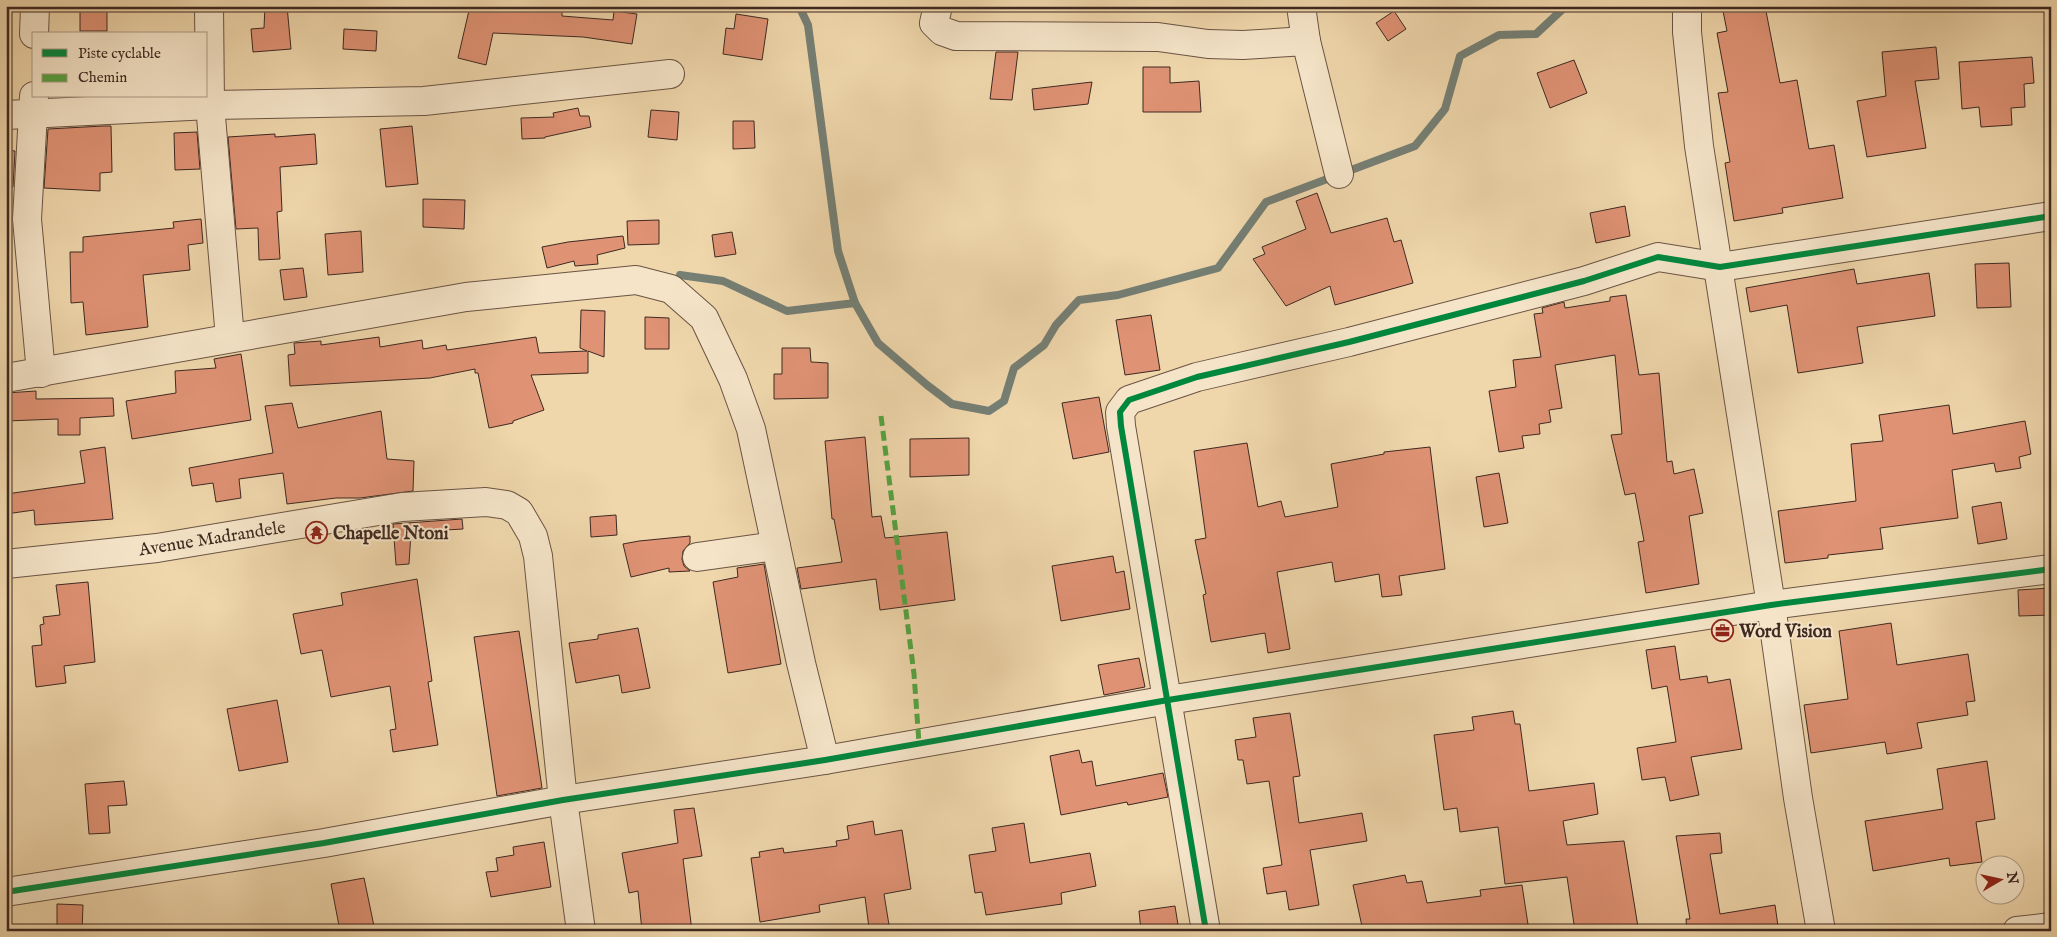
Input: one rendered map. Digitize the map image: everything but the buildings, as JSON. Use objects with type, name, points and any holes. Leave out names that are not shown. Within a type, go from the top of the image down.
[{"type":"street","points":[[34,32],[35,6]]},
{"type":"street","points":[[210,6],[210,105],[230,338]]},
{"type":"street","points":[[938,6],[934,23],[942,31],[956,36],[1158,36],[1208,44],[1243,45],[1306,41]]},
{"type":"street","points":[[1301,6],[1306,41],[1339,174]]},
{"type":"street","points":[[1687,6],[1687,32],[1699,146],[1720,267],[1772,605],[1798,798],[1821,931]]},
{"type":"street","points":[[6,115],[34,104],[210,105],[424,101],[670,74]]},
{"type":"street","points":[[34,104],[27,219],[41,372]]},
{"type":"street","points":[[1206,931],[1121,426],[1120,412],[1129,400],[1197,377],[1349,342],[1574,284],[1658,257],[1720,267],[2051,216]]},
{"type":"street","points":[[6,378],[466,297],[636,280],[671,289],[704,318],[733,379],[750,429],[801,663],[825,760]]},
{"type":"street","name":"Avenue Madrandele","points":[[6,564],[157,548],[402,507],[486,502],[507,505],[518,512],[533,536],[538,556],[563,800]]},
{"type":"street","points":[[697,557],[776,546]]},
{"type":"street","points":[[6,892],[324,843],[563,800],[825,760],[1168,700],[1772,605],[2051,570]]},
{"type":"street","points":[[563,800],[581,931]]},
{"type":"street","points":[[2017,931],[2051,927]]},
{"type":"waterway","points":[[799,6],[808,25],[838,251],[855,303],[878,343],[927,385],[952,404],[989,411],[1004,401],[1014,368],[1044,345],[1056,325],[1079,300],[1118,295],[1218,268],[1266,202],[1415,146],[1445,109],[1460,56],[1499,35],[1536,34],[1566,6]]},
{"type":"waterway","points":[[680,275],[723,281],[787,311],[855,303]]},
{"type":"marked path","points":[[881,416],[914,674],[919,743]]},
{"type":"cycle path","points":[[1206,931],[1121,426],[1120,412],[1129,400],[1197,377],[1349,342],[1584,281],[1658,257],[1720,267],[2051,216]]},
{"type":"cycle path","points":[[6,892],[324,843],[563,800],[825,760],[1168,700],[1771,605],[2051,569]]},
{"type":"place","name":"Chapelle Ntoni","points":[[317,533]]},
{"type":"place","name":"Word Vision","points":[[1723,631]]}]
